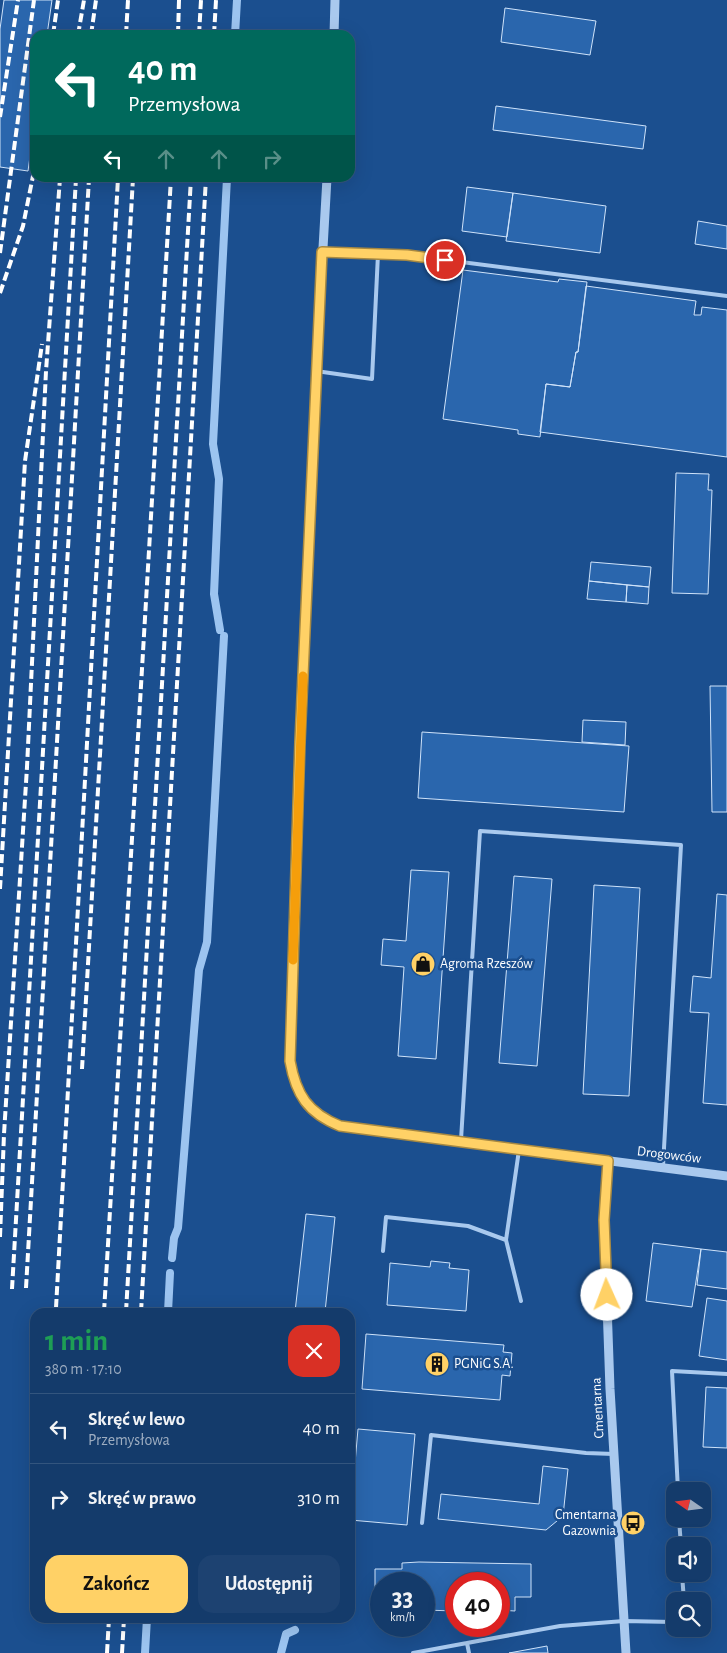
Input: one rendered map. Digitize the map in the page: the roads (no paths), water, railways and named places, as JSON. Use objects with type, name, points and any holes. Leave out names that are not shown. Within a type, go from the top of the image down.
[{"type":"street","points":[[334,30],[335,0]]},
{"type":"street","name":"Drogowców","points":[[327,182],[316,371],[296,869],[290,1061],[294,1079],[306,1104],[315,1113],[340,1126],[727,1176]]},
{"type":"street","name":"Cmentarna","points":[[608,1161],[604,1220],[614,1454],[626,1653]]},
{"type":"lane","points":[[322,252],[407,255],[727,296]]},
{"type":"lane","points":[[316,371],[372,379],[378,254]]},
{"type":"lane","points":[[461,1142],[480,831],[681,845],[663,1168]]},
{"type":"lane","points":[[519,1150],[506,1240],[521,1301]]},
{"type":"lane","points":[[383,1251],[386,1217],[468,1226],[506,1240]]},
{"type":"lane","points":[[678,1482],[672,1370],[727,1374]]},
{"type":"lane","points":[[422,1523],[431,1435],[586,1453],[614,1454]]},
{"type":"lane","points":[[413,1653],[560,1626],[624,1621],[666,1622]]},
{"type":"lane","points":[[467,1643],[469,1653]]},
{"type":"waterway","points":[[235,30],[237,0]]},
{"type":"waterway","points":[[220,630],[214,594],[219,479],[213,444],[227,182]]},
{"type":"waterway","points":[[172,1258],[174,1238],[178,1228],[199,970],[207,942],[224,636]]},
{"type":"waterway","points":[[168,1308],[170,1273]]},
{"type":"waterway","points":[[145,1653],[147,1623]]},
{"type":"waterway","points":[[281,1653],[286,1634],[295,1630]]},
{"type":"railway","points":[[0,117],[18,0]]},
{"type":"railway","points":[[0,253],[34,0]]},
{"type":"railway","points":[[54,30],[58,0]]},
{"type":"railway","points":[[79,30],[84,0]]},
{"type":"railway","points":[[92,30],[96,0]]},
{"type":"railway","points":[[126,30],[128,0]]},
{"type":"railway","points":[[178,30],[179,0]]},
{"type":"railway","points":[[199,30],[201,0]]},
{"type":"railway","points":[[214,30],[216,0]]},
{"type":"railway","points":[[0,293],[23,226],[32,182]]},
{"type":"railway","points":[[0,1237],[4,1134],[27,767],[46,371],[60,182]]},
{"type":"railway","points":[[12,1289],[76,182]]},
{"type":"railway","points":[[26,1288],[89,182]]},
{"type":"railway","points":[[56,1308],[118,182]]},
{"type":"railway","points":[[82,1069],[133,182]]},
{"type":"railway","points":[[104,1308],[171,182]]},
{"type":"railway","points":[[126,1308],[191,182]]},
{"type":"railway","points":[[141,1308],[206,182]]},
{"type":"railway","points":[[0,889],[25,461],[42,344]]},
{"type":"railway","points":[[107,1653],[109,1623]]},
{"type":"railway","points":[[122,1653],[124,1623]]},
{"type":"place","name":"Agroma Rzeszów","points":[[423,964]]},
{"type":"place","name":"PGNiG S.A.","points":[[437,1364]]},
{"type":"place","name":"Cmentarna Gazownia","points":[[633,1523]]}]
